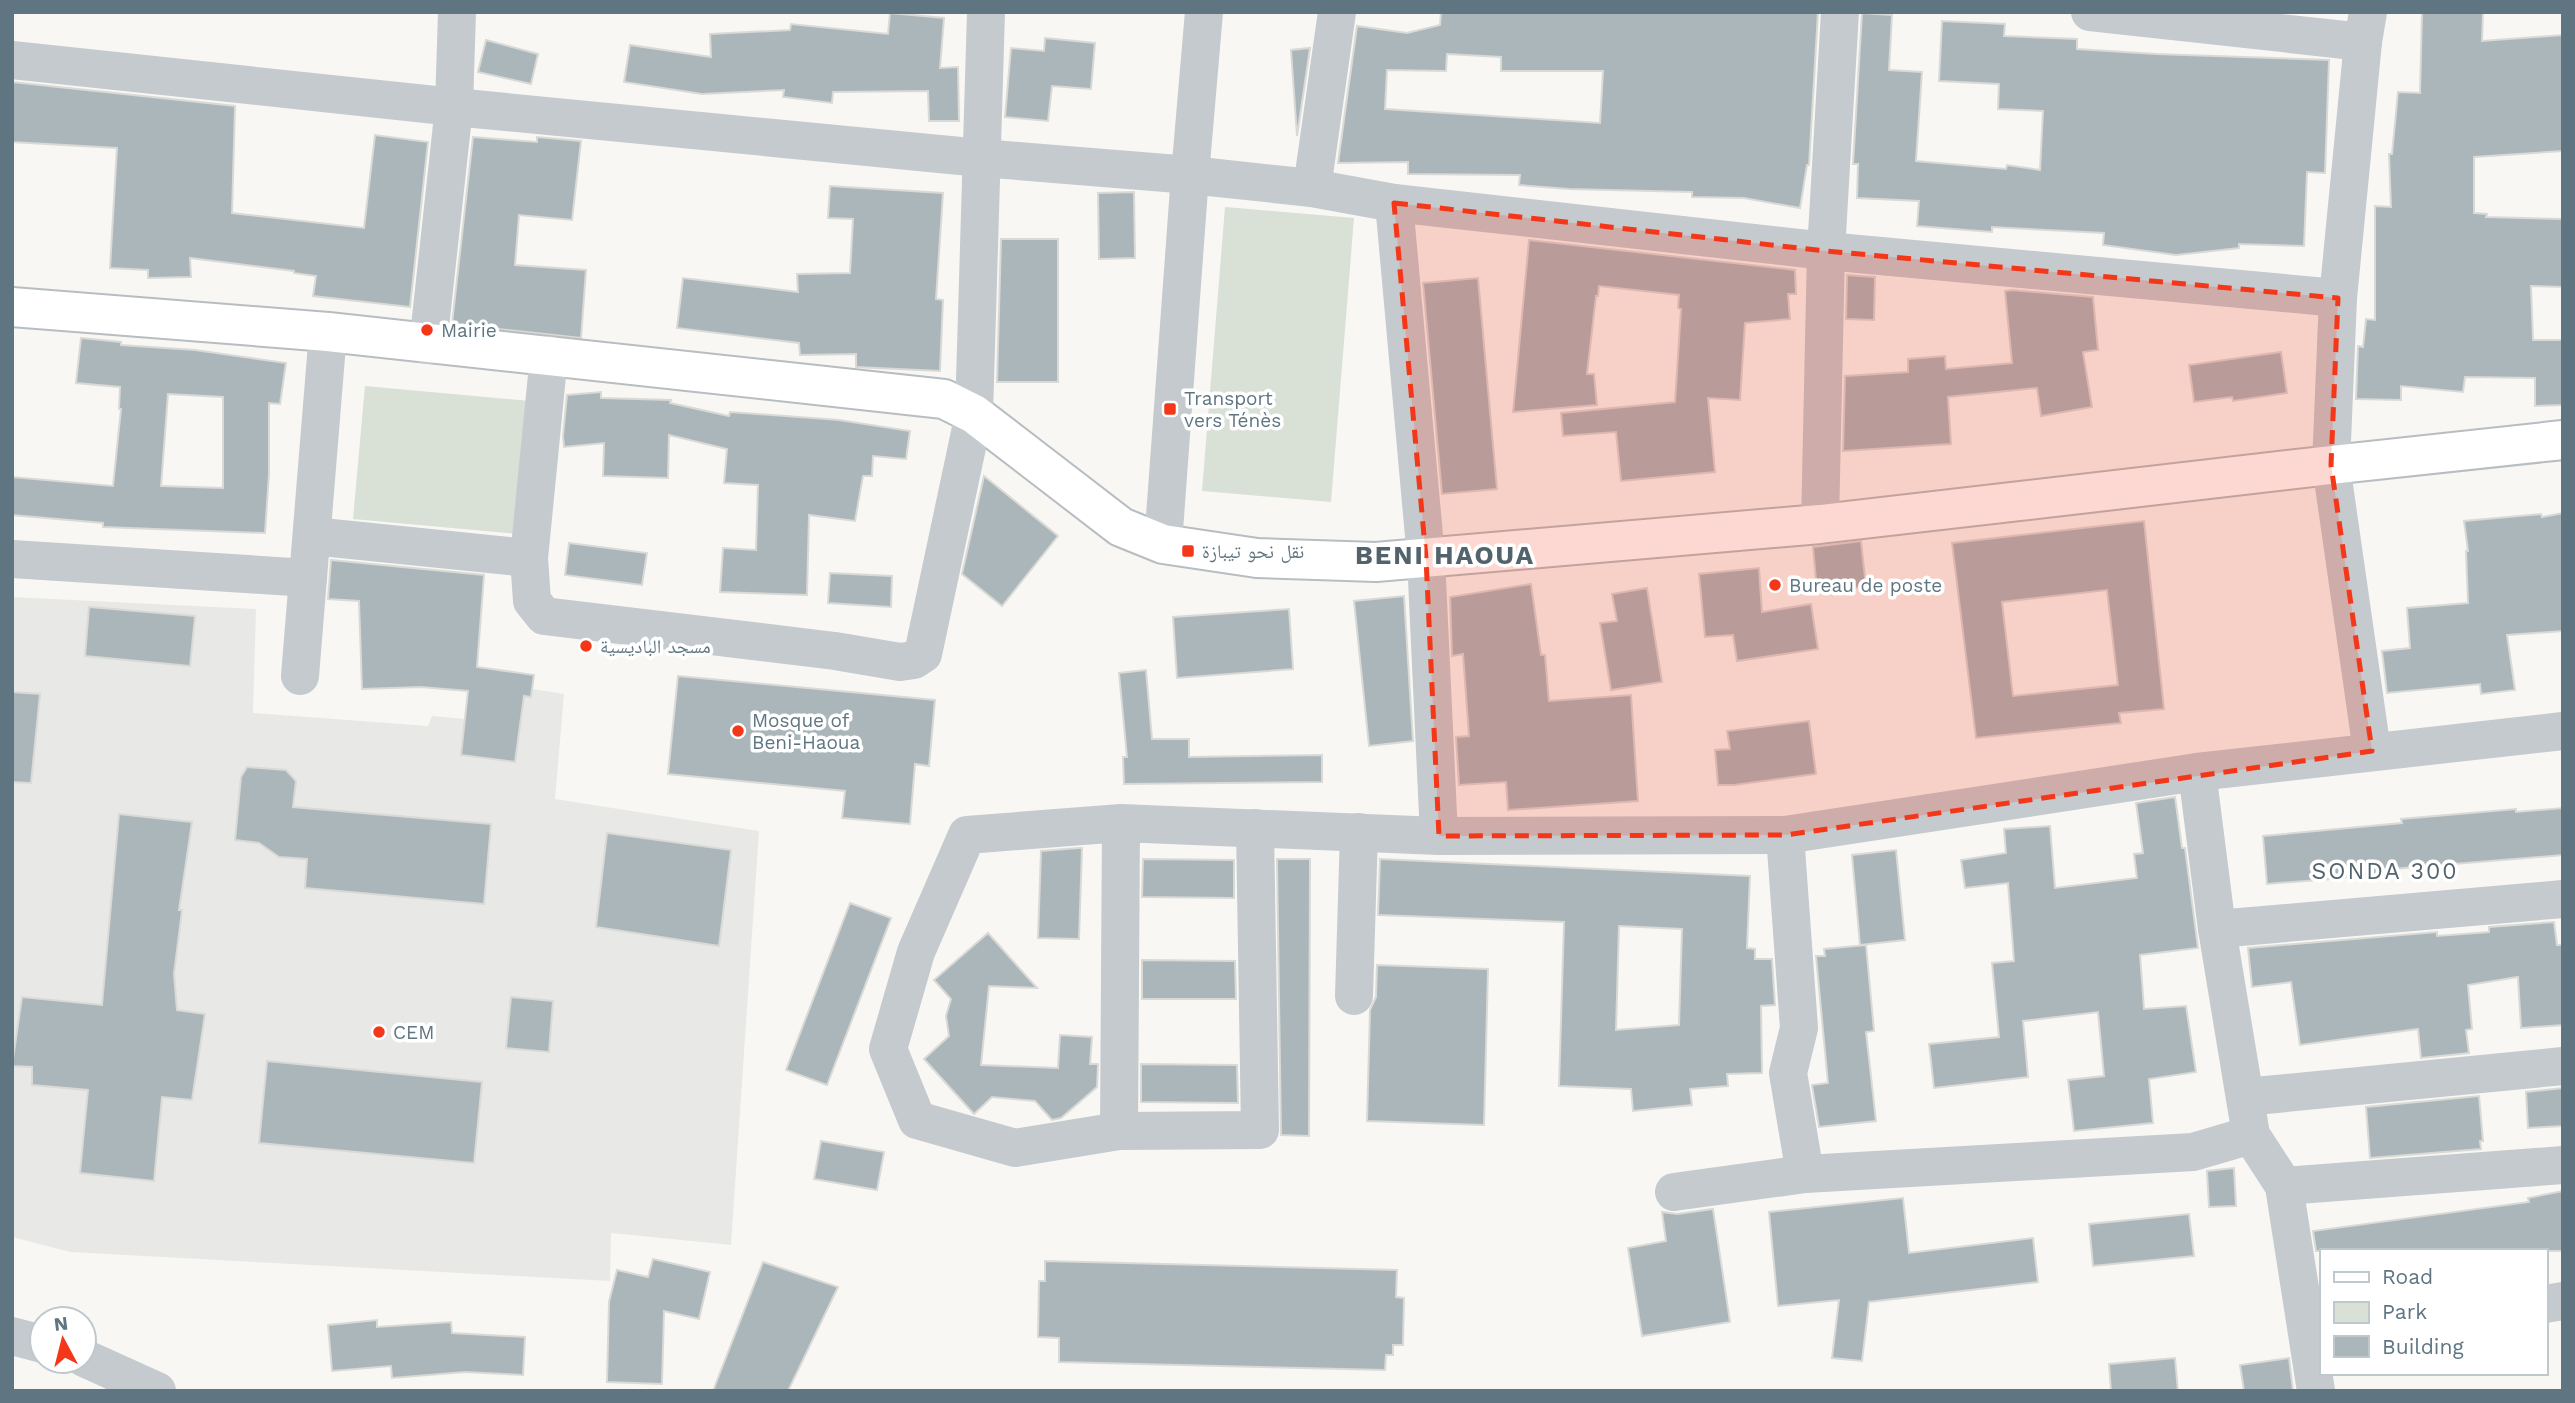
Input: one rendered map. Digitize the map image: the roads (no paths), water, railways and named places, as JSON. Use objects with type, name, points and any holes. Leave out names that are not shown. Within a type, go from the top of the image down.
[{"type":"main road","points":[[12,307],[328,332],[428,345],[549,355],[944,399],[974,414],[1121,527],[1163,544],[1257,558],[1377,562],[1820,524],[2563,440]]},
{"type":"street","points":[[428,345],[454,107],[457,12]]},
{"type":"street","points":[[549,355],[529,558],[532,601],[544,616],[835,650],[900,662],[914,660],[923,653],[974,414],[986,12]]},
{"type":"street","points":[[1163,544],[1190,175],[1205,12]]},
{"type":"street","points":[[1312,188],[1337,12]]},
{"type":"street","points":[[1820,524],[1826,251],[1840,12]]},
{"type":"street","points":[[2090,12],[2365,27],[2338,298],[2332,465],[2372,751]]},
{"type":"street","points":[[12,60],[981,159],[1190,175],[1312,188],[1394,203],[1826,251],[2338,298]]},
{"type":"street","points":[[1394,203],[1426,558],[1439,836]]},
{"type":"street","points":[[300,676],[328,332]]},
{"type":"street","points":[[312,536],[529,558]]},
{"type":"street","points":[[12,559],[309,578]]},
{"type":"street","points":[[1255,828],[1260,1130],[1119,1131],[1015,1148],[916,1120],[888,1049],[916,952],[967,835],[1121,823],[1255,828],[1359,832],[1439,836],[1785,835],[2197,772],[2563,731]]},
{"type":"street","points":[[2197,772],[2217,929],[2251,1135],[2284,1186],[2315,1335],[2316,1391]]},
{"type":"street","points":[[1119,1131],[1121,823]]},
{"type":"street","points":[[1354,996],[1359,832]]},
{"type":"street","points":[[1785,835],[1798,1028],[1788,1073],[1805,1174]]},
{"type":"street","points":[[2217,929],[2563,899]]},
{"type":"street","points":[[2245,1097],[2563,1066]]},
{"type":"street","points":[[1674,1192],[1805,1174],[2193,1152],[2251,1135]]},
{"type":"street","points":[[2284,1186],[2563,1165]]},
{"type":"street","points":[[98,1364],[157,1391]]},
{"type":"place","name":"Mairie","points":[[427,330]]},
{"type":"place","name":"Transport vers Ténès","points":[[1170,409]]},
{"type":"place","name":"نقل نحو تيبازة","points":[[1188,551]]},
{"type":"place","name":"Bureau de poste","points":[[1775,585]]},
{"type":"place","name":"مسجد الباديسية","points":[[586,646]]},
{"type":"place","name":"Mosque of Beni-Haoua","points":[[738,731]]},
{"type":"place","name":"CEM","points":[[379,1032]]},
{"type":"district","name":"BENI HAOUA","points":[[1445,555]]},
{"type":"district","name":"SONDA 300","points":[[2385,871]]}]
